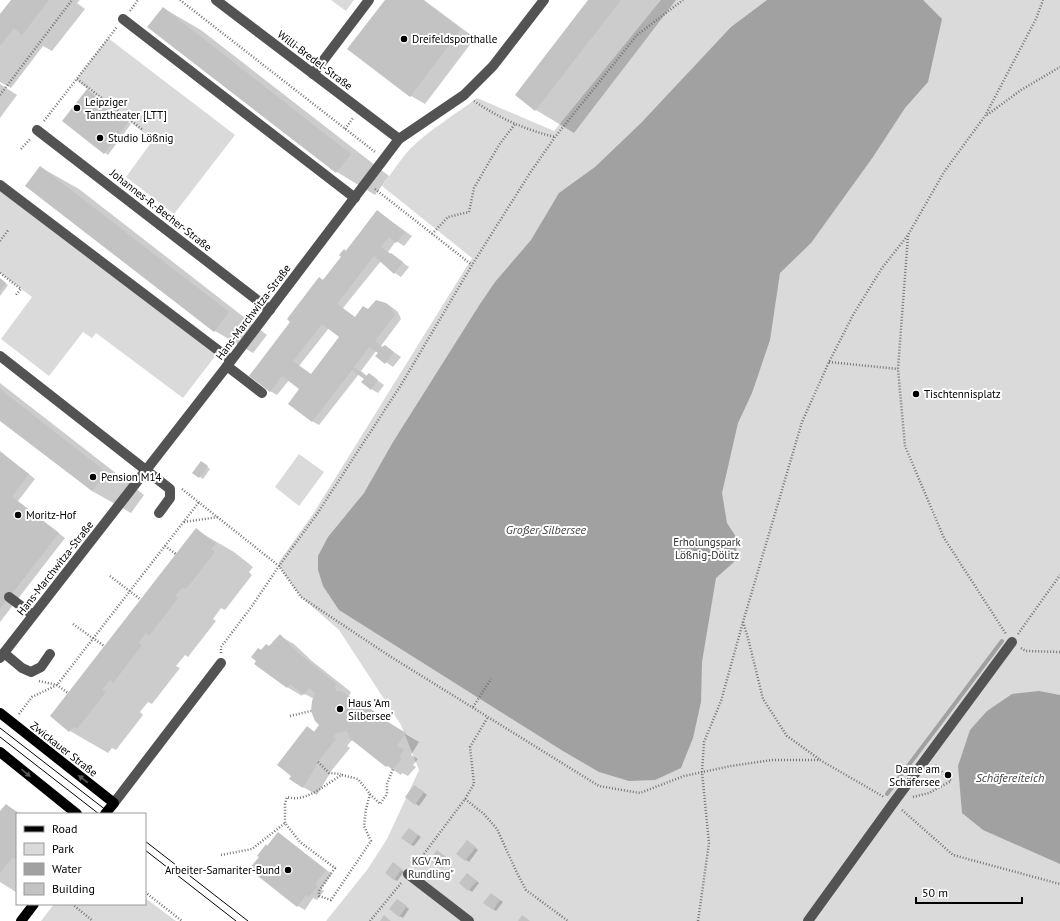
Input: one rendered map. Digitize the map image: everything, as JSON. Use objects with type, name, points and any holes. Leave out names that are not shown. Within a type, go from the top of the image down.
[{"type":"main road","name":"Zwickauer Straße","points":[[0,713],[114,803]]},
{"type":"main road","points":[[0,752],[76,813]]},
{"type":"main road","points":[[106,813],[114,803]]},
{"type":"main road","points":[[21,921],[33,905]]},
{"type":"street","name":"Willi-Bredel-Straße","points":[[216,0],[399,139]]},
{"type":"street","points":[[313,74],[369,0]]},
{"type":"street","name":"Hans-Marchwitza-Straße","points":[[2,655],[270,310],[399,139],[464,95],[492,66],[544,0]]},
{"type":"street","points":[[123,19],[355,198]]},
{"type":"street","name":"Johannes-R.-Becher-Straße","points":[[37,130],[270,310]]},
{"type":"street","points":[[0,185],[229,363],[262,393]]},
{"type":"street","points":[[0,356],[170,489],[170,498],[159,513]]},
{"type":"street","points":[[9,597],[33,615]]},
{"type":"street","points":[[808,921],[927,756],[1012,642]]},
{"type":"street","points":[[2,655],[31,672],[41,667],[50,654]]},
{"type":"street","points":[[114,803],[221,663]]},
{"type":"street","points":[[408,874],[468,921]]},
{"type":"path","points":[[0,95],[72,0]]},
{"type":"path","points":[[37,130],[138,0]]},
{"type":"path","points":[[180,0],[384,158]]},
{"type":"path","points":[[221,663],[221,647],[317,514],[401,385],[472,265],[530,173],[555,137],[637,35],[683,0]]},
{"type":"path","points":[[698,921],[708,843],[702,772],[704,742],[721,701],[742,622],[802,422],[829,362],[853,315],[882,268],[908,235],[944,172],[985,116],[1036,19],[1043,0]]},
{"type":"path","points":[[985,116],[1021,90],[1060,67]]},
{"type":"path","points":[[77,78],[143,130]]},
{"type":"path","points":[[464,95],[489,111],[515,124],[541,134],[555,137]]},
{"type":"path","points":[[432,234],[448,218],[469,212],[474,188],[499,145],[515,124]]},
{"type":"path","points":[[367,182],[472,265]]},
{"type":"path","points":[[0,241],[9,229]]},
{"type":"path","points":[[908,235],[898,369],[905,446],[944,538],[1012,642],[1026,651],[1060,652]]},
{"type":"path","points":[[0,273],[21,289],[15,296]]},
{"type":"path","points":[[829,362],[898,369]]},
{"type":"path","points":[[179,487],[279,566],[301,597],[488,718],[599,786],[640,793],[684,776],[731,766],[772,760],[820,760]]},
{"type":"path","points":[[24,708],[32,698],[57,685],[198,502]]},
{"type":"path","points":[[183,522],[218,517]]},
{"type":"path","points":[[165,546],[176,554]]},
{"type":"path","points":[[1012,642],[1060,575]]},
{"type":"path","points":[[110,576],[140,599]]},
{"type":"path","points":[[742,622],[748,638],[763,699],[787,736],[820,760],[894,802],[953,856],[1060,884]]},
{"type":"path","points":[[74,624],[104,646]]},
{"type":"path","points":[[473,707],[491,679]]},
{"type":"path","points":[[290,716],[311,711]]},
{"type":"path","points":[[370,921],[465,799],[474,784],[470,747],[488,718]]},
{"type":"path","points":[[894,802],[929,792],[951,781],[927,756]]},
{"type":"path","points":[[318,762],[329,773],[342,774],[358,779],[380,804],[387,794],[387,784],[393,769]]},
{"type":"path","points":[[342,774],[328,782],[314,794],[295,799],[287,797],[285,804],[285,823],[300,842],[335,868],[319,891],[319,896],[331,900],[372,841],[364,826],[370,794]]},
{"type":"path","points":[[465,799],[484,814],[497,829],[526,890],[568,921]]},
{"type":"path","points":[[221,855],[252,849],[285,823]]},
{"type":"path","points":[[146,893],[182,921]]},
{"type":"path","points":[[73,905],[94,921]]},
{"type":"green space","points":[[331,0],[354,0],[346,11]]},
{"type":"green space","name":"Erholungspark Lößnig-Dölitz","points":[[661,0],[1060,0],[1060,921],[326,921],[367,870],[387,839],[419,770],[401,725],[339,630],[301,597],[279,566],[279,562],[313,514],[472,258],[382,186],[410,149],[434,129],[477,98],[554,131]]},
{"type":"green space","points":[[108,38],[235,135],[174,214],[126,177],[153,140],[76,80]]},
{"type":"green space","points":[[0,185],[219,351],[183,398],[96,333],[92,338],[83,332],[49,376],[1,339],[32,297],[0,273]]},
{"type":"green space","points":[[299,454],[324,472],[299,506],[275,487]]},
{"type":"green space","points":[[146,899],[176,921],[41,921],[53,905],[146,905]]},
{"type":"water","name":"Großer Silbersee","points":[[767,0],[923,0],[942,19],[928,82],[905,108],[873,157],[811,243],[780,273],[770,340],[752,393],[738,423],[722,493],[727,523],[738,540],[734,562],[716,578],[702,662],[701,702],[693,738],[681,768],[655,780],[629,781],[599,772],[563,751],[339,610],[323,586],[318,570],[318,556],[328,537],[364,493],[393,442],[480,304],[495,282],[531,240],[559,193],[595,167],[641,123],[731,27]]},
{"type":"water","name":"Schäfereiteich","points":[[1039,691],[1060,695],[1060,864],[983,830],[962,813],[958,766],[970,730],[987,711],[1012,694]]},
{"type":"building","points":[[11,0],[49,0],[22,35],[14,28],[0,46],[0,14]]},
{"type":"building","name":"Dreifeldsporthalle","points":[[385,0],[423,0],[461,29],[410,97],[347,49]]},
{"type":"building","points":[[588,0],[621,0],[535,111],[515,95]]},
{"type":"building","points":[[163,7],[351,154],[336,173],[147,27]]},
{"type":"building","name":"Studio Lößnig","points":[[87,89],[129,121],[104,154],[62,121]]},
{"type":"building","points":[[40,166],[229,312],[214,332],[25,186]]},
{"type":"building","points":[[377,210],[405,232],[396,243],[389,237],[381,247],[403,262],[394,274],[374,256],[337,304],[355,317],[363,306],[368,309],[376,300],[386,303],[391,307],[395,315],[375,341],[382,347],[385,345],[394,352],[385,364],[375,356],[378,353],[369,347],[354,367],[366,376],[369,373],[378,380],[371,390],[361,382],[364,379],[352,370],[312,422],[288,404],[299,389],[282,376],[270,392],[249,376],[290,322],[287,319],[319,277],[323,280],[341,257],[339,255],[344,249],[346,251]],"holes":[[[322,324],[339,337],[311,374],[293,361]]]},
{"type":"building","points":[[0,278],[6,283],[0,291]]},
{"type":"building","points":[[0,389],[106,472],[92,491],[0,421]]},
{"type":"building","name":"Moritz-Hof","points":[[0,452],[29,474],[12,497],[59,533],[0,609]]},
{"type":"building","points":[[201,461],[208,466],[199,478],[192,473]]},
{"type":"building","points":[[196,528],[216,544],[211,549],[215,552],[186,589],[183,587],[175,596],[178,598],[149,636],[146,633],[142,638],[139,643],[142,645],[113,683],[110,680],[102,690],[106,692],[77,729],[74,727],[69,732],[50,716]]},
{"type":"building","name":"Haus 'Am Silbersee'","points":[[280,634],[297,652],[337,684],[335,686],[336,691],[345,693],[350,698],[352,703],[358,704],[360,701],[383,719],[406,733],[397,746],[404,750],[399,757],[402,758],[393,769],[388,765],[386,767],[348,737],[349,734],[346,731],[337,733],[333,737],[336,739],[318,762],[303,788],[289,779],[291,776],[277,765],[307,726],[314,732],[319,725],[315,721],[311,711],[315,693],[309,688],[304,695],[290,684],[287,688],[254,664],[256,661],[251,657],[258,648],[261,650],[266,644],[269,646]]},
{"type":"building","points":[[414,785],[424,792],[415,805],[405,797]]},
{"type":"building","points":[[6,804],[18,813],[16,813],[16,859],[13,857],[0,873],[0,811]]},
{"type":"building","points":[[409,828],[418,835],[411,845],[401,838]]},
{"type":"building","name":"Arbeiter-Samariter-Bund","points":[[278,832],[326,870],[315,884],[318,886],[309,897],[306,895],[297,907],[249,869],[259,857],[257,856],[266,844],[267,846]]},
{"type":"building","points":[[467,840],[476,847],[465,861],[456,854]]},
{"type":"building","points":[[437,850],[446,857],[438,867],[429,860]]},
{"type":"building","points":[[393,862],[402,869],[394,880],[385,873]]},
{"type":"building","points":[[467,873],[477,881],[468,891],[459,883]]},
{"type":"building","points":[[491,893],[500,900],[493,910],[483,903]]},
{"type":"building","points":[[397,899],[407,906],[399,917],[389,909]]},
{"type":"building","points":[[384,915],[391,921],[380,921]]},
{"type":"building","points":[[522,915],[530,921],[518,921]]},
{"type":"waterway","points":[[887,794],[1002,641]]},
{"type":"tram line","points":[[0,728],[110,813]]},
{"type":"tram line","points":[[0,737],[98,813]]},
{"type":"tram line","points":[[146,842],[248,921]]},
{"type":"tram line","points":[[146,851],[236,921]]},
{"type":"place","name":"Dreifeldsporthalle","points":[[404,39]]},
{"type":"place","name":"Leipziger Tanztheater [LTT]","points":[[77,108]]},
{"type":"place","name":"Studio Lößnig","points":[[100,138]]},
{"type":"place","name":"Tischtennisplatz","points":[[916,394]]},
{"type":"place","name":"Pension M14","points":[[93,477]]},
{"type":"place","name":"Moritz-Hof","points":[[18,515]]},
{"type":"place","name":"Haus 'Am Silbersee'","points":[[340,709]]},
{"type":"place","name":"Dame am Schäfersee","points":[[948,775]]},
{"type":"place","name":"Arbeiter-Samariter-Bund","points":[[288,870]]},
{"type":"park label","name":"KGV \"Am Rundling\"","points":[[431,867]]}]
